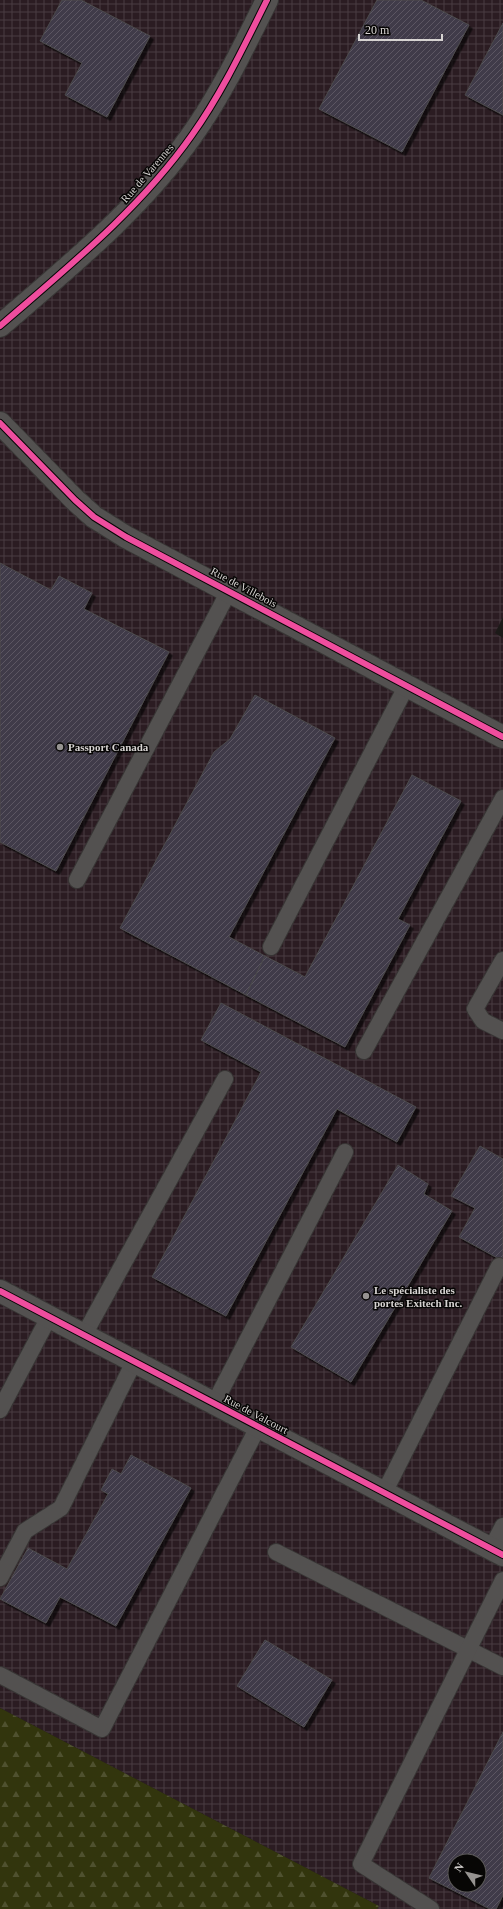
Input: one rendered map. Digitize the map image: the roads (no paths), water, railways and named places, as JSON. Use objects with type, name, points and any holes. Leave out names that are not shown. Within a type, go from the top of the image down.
[{"type":"street","name":"Rue de Varennes","points":[[0,326],[120,220],[169,166],[193,134],[221,91],[267,0]]},
{"type":"street","name":"Rue de Villebois","points":[[0,422],[54,480],[94,517],[126,537],[503,737]]},
{"type":"street","name":"Rue de Valcourt","points":[[0,1291],[497,1552]]},
{"type":"lane","points":[[77,880],[229,591]]},
{"type":"lane","points":[[271,947],[407,685]]},
{"type":"lane","points":[[364,1051],[503,798]]},
{"type":"lane","points":[[503,960],[475,1009],[483,1020],[503,1031]]},
{"type":"lane","points":[[84,1335],[225,1079]]},
{"type":"lane","points":[[214,1404],[345,1152]]},
{"type":"lane","points":[[384,1493],[499,1266]]},
{"type":"lane","points":[[0,1410],[49,1317]]},
{"type":"lane","points":[[0,1578],[25,1531],[61,1508],[134,1362]]},
{"type":"lane","points":[[0,1675],[102,1729],[258,1427]]},
{"type":"lane","points":[[497,1552],[503,1526]]},
{"type":"lane","points":[[276,1552],[503,1667]]},
{"type":"lane","points":[[431,1909],[361,1864],[503,1580]]},
{"type":"place","name":"Passport Canada","points":[[60,747]]},
{"type":"place","name":"Le spécialiste des portes Exitech Inc.","points":[[366,1296]]}]
